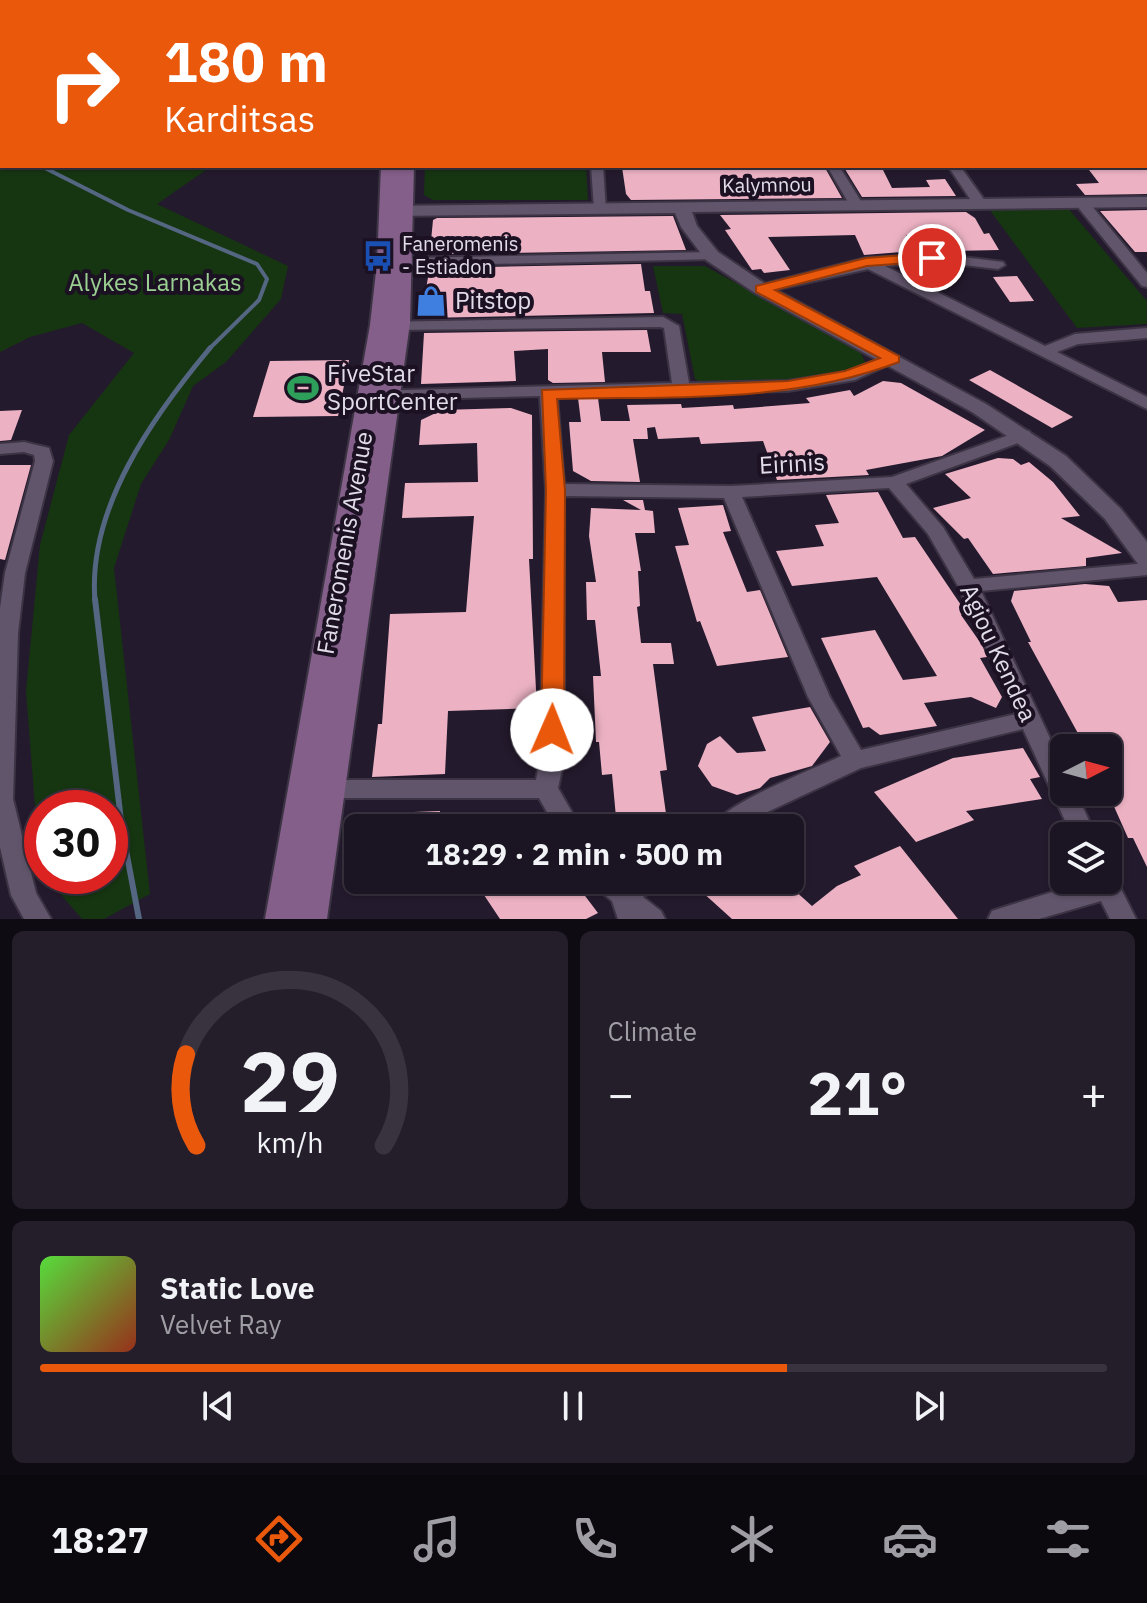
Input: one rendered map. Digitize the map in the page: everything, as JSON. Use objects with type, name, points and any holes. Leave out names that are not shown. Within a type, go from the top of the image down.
[{"type":"main road","name":"Faneromenis Avenue","points":[[282,919],[401,262],[390,168]]},
{"type":"main road","name":"Faneromenis Avenue","points":[[390,324],[397,211],[405,168]]},
{"type":"main road","name":"Faneromenis Avenue","points":[[310,919],[330,789],[378,395]]},
{"type":"street","points":[[597,168],[601,208]]},
{"type":"street","points":[[834,168],[857,206]]},
{"type":"street","points":[[955,168],[981,205]]},
{"type":"street","name":"Kalymnou","points":[[397,211],[1147,202]]},
{"type":"street","points":[[1082,203],[1147,283]]},
{"type":"street","points":[[682,208],[689,227],[712,256],[761,289],[893,359],[1023,435],[1087,486],[1147,558]]},
{"type":"street","points":[[401,262],[712,256]]},
{"type":"street","points":[[1127,258],[1147,257]]},
{"type":"street","points":[[761,289],[866,262],[932,258],[998,265]]},
{"type":"street","points":[[866,262],[1147,404]]},
{"type":"street","points":[[390,324],[655,321],[671,326],[682,391]]},
{"type":"street","points":[[1044,352],[1075,339],[1147,333]]},
{"type":"street","points":[[378,395],[682,391],[822,382],[893,359]]},
{"type":"street","points":[[548,394],[555,490],[552,760],[546,789],[561,814]]},
{"type":"street","name":"Eirinis","points":[[555,490],[731,492],[894,482],[1023,435]]},
{"type":"street","points":[[0,449],[24,447],[43,452],[44,461],[15,573],[7,633],[1,799],[24,895],[38,919]]},
{"type":"street","name":"Agiou Kendea","points":[[894,482],[936,531],[968,586],[1077,822]]},
{"type":"street","points":[[731,492],[819,697],[855,760]]},
{"type":"street","points":[[968,586],[1147,569]]},
{"type":"street","points":[[743,814],[855,760],[1029,719]]},
{"type":"street","points":[[330,789],[546,789]]},
{"type":"street","points":[[1001,919],[1076,894]]},
{"type":"street","points":[[1111,894],[1123,919]]},
{"type":"street","points":[[619,899],[652,919]]},
{"type":"green space","name":"Alykes Larnakas","points":[[0,168],[206,170],[157,204],[288,266],[281,299],[226,362],[193,386],[169,440],[141,484],[114,568],[150,894],[104,919],[82,919],[60,894],[128,894],[128,790],[34,790],[26,691],[40,545],[69,435],[134,353],[82,323],[30,337],[0,352]]},
{"type":"green space","points":[[425,168],[586,168],[588,200],[433,200],[424,195]]},
{"type":"green space","points":[[1067,207],[1147,301],[1147,324],[1077,328],[989,209]]},
{"type":"green space","points":[[653,266],[705,266],[860,351],[866,364],[840,375],[786,383],[711,388],[695,379],[682,314],[663,313]]},
{"type":"building","points":[[622,168],[825,168],[842,198],[631,200],[626,194]]},
{"type":"building","points":[[844,168],[882,168],[892,188],[930,187],[926,180],[945,179],[956,196],[862,197]]},
{"type":"building","points":[[1088,168],[1147,168],[1147,194],[1085,195],[1076,184],[1099,183]]},
{"type":"building","points":[[1147,210],[1147,252],[1135,252],[1100,211]]},
{"type":"building","points":[[966,212],[975,218],[984,234],[989,233],[999,250],[952,251],[943,234],[906,235],[914,251],[864,255],[855,235],[768,237],[790,270],[764,273],[761,269],[752,270],[725,230],[731,229],[720,215]]},
{"type":"building","points":[[673,216],[686,250],[442,254],[435,251],[434,241],[431,241],[433,220],[437,218]]},
{"type":"building","points":[[641,264],[645,291],[650,291],[654,313],[425,318],[422,311],[429,272],[438,268]]},
{"type":"building","points":[[1017,276],[1034,301],[1010,302],[993,277]]},
{"type":"building","points":[[647,330],[651,352],[602,352],[605,382],[553,383],[548,380],[548,349],[514,351],[516,381],[421,384],[424,333]]},
{"type":"building","name":"FiveStar SportCenter","points":[[349,360],[338,416],[253,417],[270,361]]},
{"type":"building","points":[[990,370],[1073,417],[1052,428],[969,380]]},
{"type":"building","points":[[883,381],[901,383],[985,430],[942,456],[866,470],[869,475],[777,480],[763,441],[701,444],[699,437],[658,439],[655,427],[647,428],[648,439],[633,439],[640,482],[591,481],[573,471],[569,422],[581,422],[578,398],[598,398],[601,421],[630,421],[627,405],[681,404],[682,408],[733,405],[734,409],[810,403],[806,398],[850,390],[854,396]]},
{"type":"building","points":[[511,408],[532,415],[533,559],[529,559],[537,708],[448,711],[445,774],[372,777],[378,724],[382,724],[390,614],[466,612],[474,516],[402,518],[405,483],[478,482],[477,443],[419,445],[421,420],[442,410]]},
{"type":"building","points":[[22,410],[11,440],[0,441],[0,411]]},
{"type":"building","points":[[998,458],[1013,459],[1021,465],[1029,462],[1053,482],[1080,516],[1061,518],[1122,553],[1086,558],[1086,566],[993,574],[968,538],[964,539],[933,508],[971,498],[945,474]]},
{"type":"building","points":[[0,465],[31,465],[5,560],[0,559]]},
{"type":"building","points":[[878,492],[903,538],[915,537],[967,614],[961,615],[982,645],[987,657],[980,658],[1002,697],[996,708],[971,697],[924,703],[937,726],[880,735],[869,727],[863,728],[821,638],[875,630],[903,680],[937,676],[877,577],[792,586],[776,551],[824,546],[815,525],[839,523],[826,495]]},
{"type":"building","points":[[623,500],[643,500],[645,510],[653,511],[655,533],[635,533],[641,571],[638,571],[640,606],[637,607],[641,643],[671,643],[674,664],[653,664],[667,770],[660,771],[666,814],[616,814],[612,774],[602,775],[599,742],[596,742],[593,676],[601,676],[595,620],[587,620],[586,582],[596,582],[589,536],[591,508],[641,510]]},
{"type":"building","points":[[723,505],[731,531],[723,532],[747,592],[760,590],[788,657],[717,666],[700,621],[697,622],[675,546],[689,545],[678,508]]},
{"type":"building","points":[[1085,584],[1109,586],[1118,602],[1147,600],[1147,867],[1133,838],[1128,838],[1114,806],[1122,806],[1122,734],[1078,734],[1028,642],[1031,642],[1011,601],[1014,591]]},
{"type":"building","points":[[810,707],[830,742],[812,766],[770,778],[760,788],[737,795],[712,786],[698,766],[707,744],[720,736],[737,753],[766,751],[752,717]]},
{"type":"building","points":[[1023,748],[1040,777],[1030,779],[1042,799],[966,811],[974,820],[916,842],[874,792],[953,758]]},
{"type":"building","points":[[440,811],[440,814],[361,814]]},
{"type":"building","points":[[900,846],[958,919],[732,919],[704,894],[799,894],[812,906],[837,886],[861,875],[854,866]]},
{"type":"building","points":[[483,894],[584,894],[598,913],[586,919],[500,919]]},
{"type":"waterway","points":[[45,168],[128,210],[257,264],[267,279],[259,300],[210,348]]},
{"type":"waterway","points":[[95,599],[95,566],[102,532],[128,465],[167,403],[210,348]]},
{"type":"waterway","points":[[95,599],[122,829],[139,919]]},
{"type":"place","name":"Faneromenis - Estiadon","points":[[378,256]]},
{"type":"place","name":"Pitstop","points":[[431,301]]},
{"type":"place","name":"FiveStar SportCenter","points":[[303,388]]},
{"type":"route","points":[[552,730],[555,490],[548,394],[736,390],[822,382],[849,376],[893,359],[761,289],[866,262],[932,258]]}]
